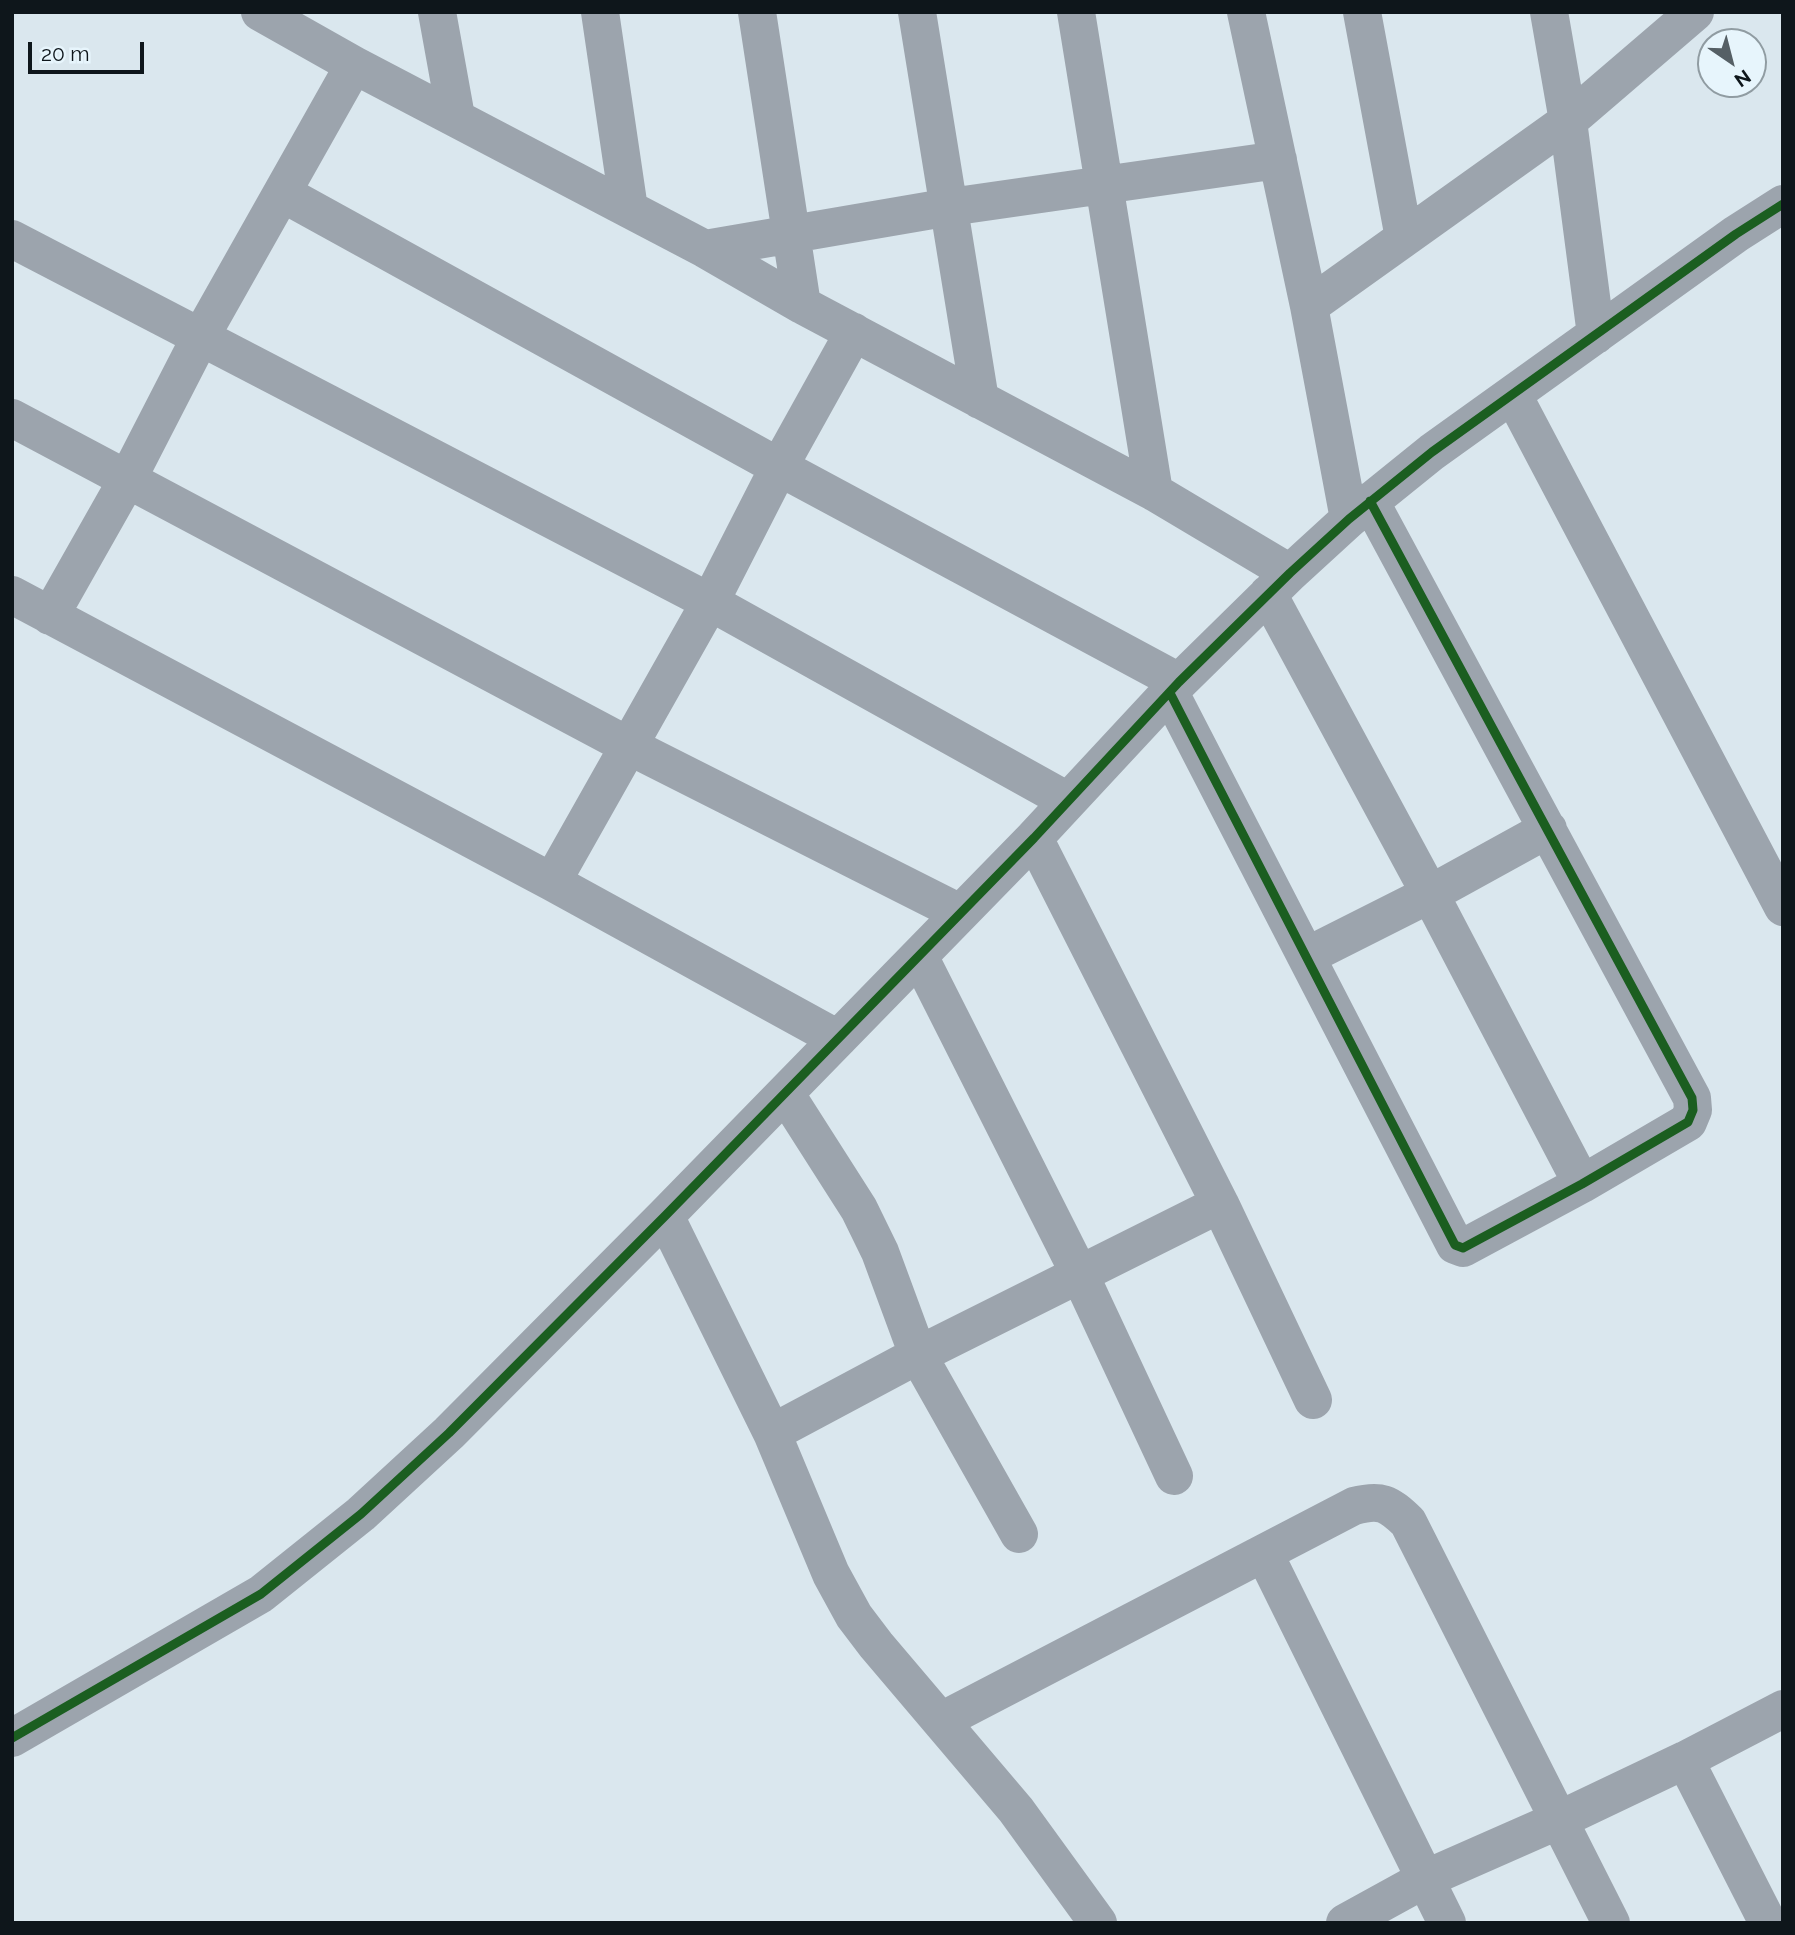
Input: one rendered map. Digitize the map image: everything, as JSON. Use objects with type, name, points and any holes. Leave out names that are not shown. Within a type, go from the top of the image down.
[{"type":"street","points":[[438,12],[456,117]]},
{"type":"street","points":[[600,12],[629,209]]},
{"type":"street","points":[[757,12],[802,304]]},
{"type":"street","points":[[917,12],[980,400]]},
{"type":"street","points":[[1076,12],[1154,492]]},
{"type":"street","points":[[282,193],[1175,687],[1307,956],[1455,1245],[1462,1248],[1678,1129],[1688,1122],[1693,1110],[1692,1098],[1548,829],[1360,510],[1309,306],[1246,12]]},
{"type":"street","points":[[1362,12],[1404,238]]},
{"type":"street","points":[[1549,12],[1567,121],[1596,335]]},
{"type":"street","points":[[1309,306],[1567,121],[1695,12]]},
{"type":"street","points":[[270,15],[354,65],[705,249],[802,304],[1154,492],[1279,584],[1430,894],[1582,1184]]},
{"type":"street","points":[[50,616],[354,65]]},
{"type":"street","points":[[705,249],[950,207],[1278,160]]},
{"type":"street","points":[[12,1738],[261,1594],[361,1514],[449,1433],[665,1216],[1034,838],[1175,687],[1279,584],[1360,510],[1432,452],[1736,234],[1783,204]]},
{"type":"street","points":[[12,239],[710,602],[1068,801]]},
{"type":"street","points":[[552,882],[710,602],[779,467],[854,332]]},
{"type":"street","points":[[1513,395],[1783,907]]},
{"type":"street","points":[[12,418],[627,745],[960,913]]},
{"type":"street","points":[[12,595],[552,882],[838,1039]]},
{"type":"street","points":[[1307,956],[1430,894],[1548,829]]},
{"type":"street","points":[[1034,838],[1220,1204],[1313,1399]]},
{"type":"street","points":[[919,956],[1079,1273],[1174,1476]]},
{"type":"street","points":[[785,1093],[864,1220],[880,1252],[918,1355],[1019,1534]]},
{"type":"street","points":[[772,1433],[918,1355],[1220,1204]]},
{"type":"street","points":[[665,1216],[772,1433],[831,1574],[854,1616],[1030,1828],[1098,1923]]},
{"type":"street","points":[[941,1721],[1354,1506],[1375,1500],[1393,1508],[1408,1521],[1611,1923]]},
{"type":"street","points":[[1264,1553],[1447,1923]]},
{"type":"street","points":[[1345,1923],[1425,1879],[1559,1820],[1685,1760],[1783,1709]]},
{"type":"street","points":[[1685,1760],[1768,1923]]},
{"type":"cycle path","points":[[12,1738],[261,1594],[361,1514],[449,1433],[665,1216],[1034,838],[1179,682],[1290,573],[1349,519],[1432,452],[1736,234],[1783,204]]},
{"type":"cycle path","points":[[1170,693],[1455,1245],[1463,1248],[1582,1184],[1688,1122],[1693,1110],[1692,1098],[1370,501]]}]
